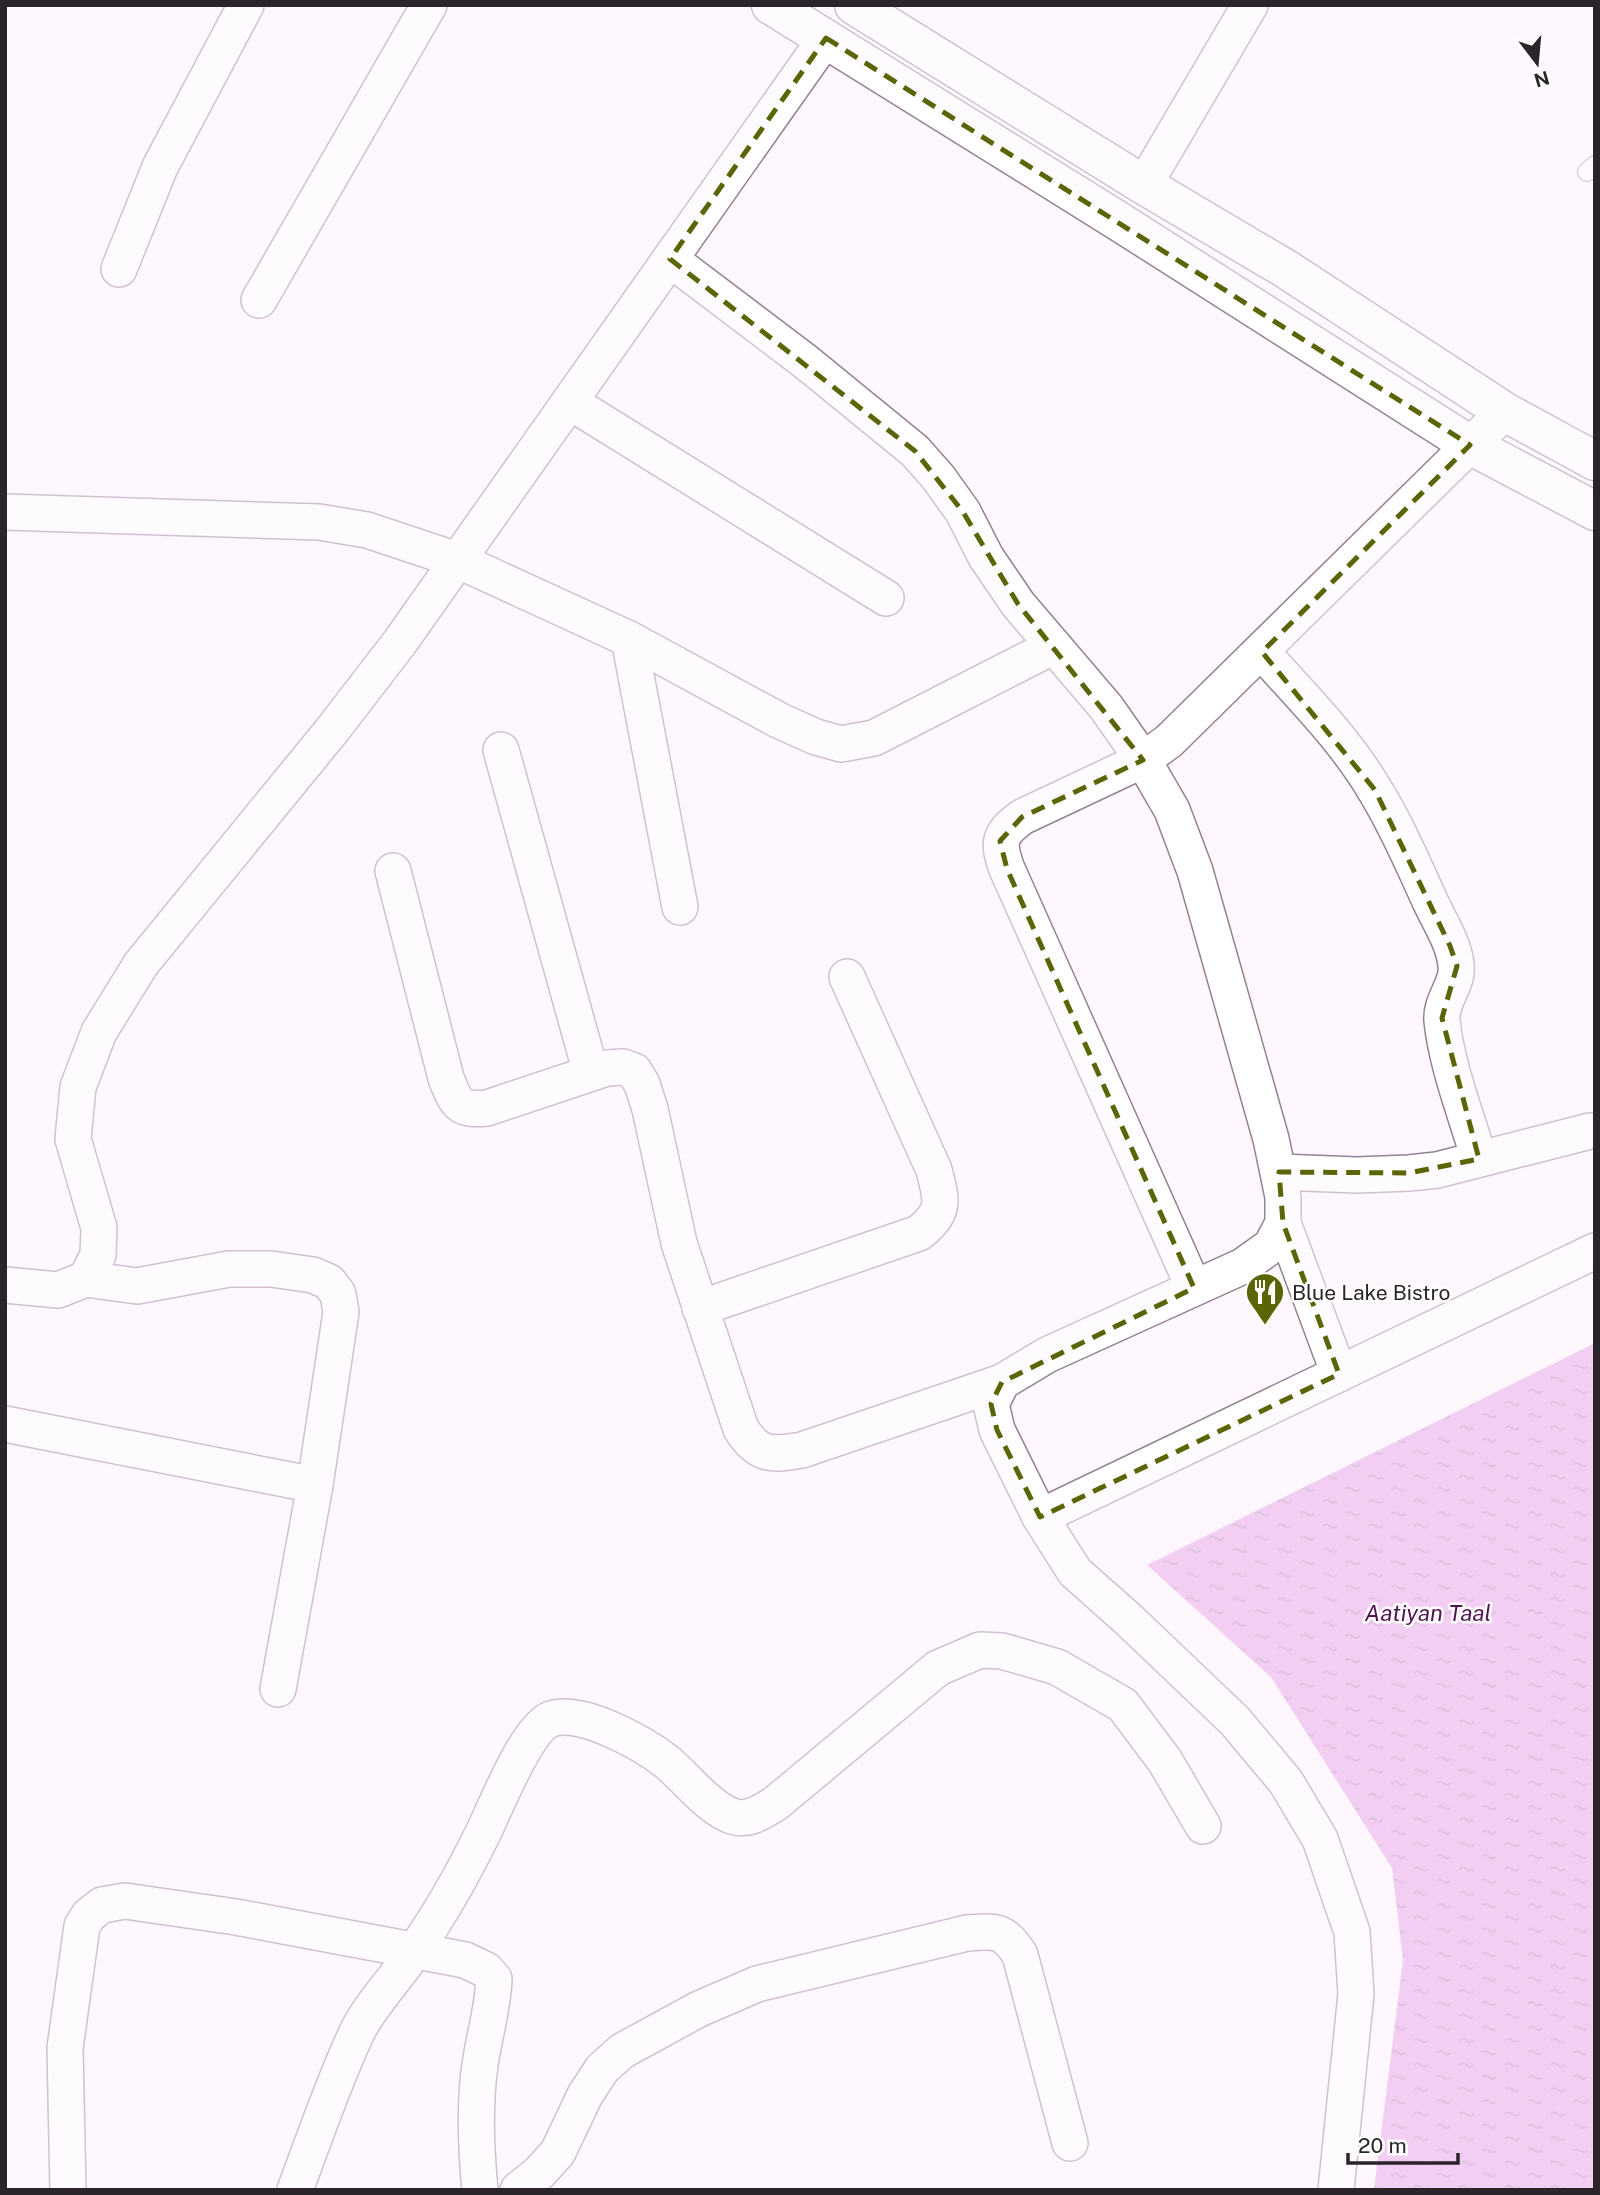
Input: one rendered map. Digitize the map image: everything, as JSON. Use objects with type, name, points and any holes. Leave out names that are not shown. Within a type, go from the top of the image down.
[{"type":"main road","points":[[771,5],[1469,445],[1595,511]]},
{"type":"main road","points":[[854,5],[1144,185],[1286,269],[1505,412],[1595,461]]},
{"type":"street","points":[[119,269],[160,167],[246,5]]},
{"type":"street","points":[[259,300],[429,5]]},
{"type":"street","points":[[1144,185],[1250,5]]},
{"type":"street","points":[[86,1279],[98,1255],[99,1228],[72,1139],[78,1087],[99,1032],[141,964],[333,729],[400,642],[826,38]]},
{"type":"street","points":[[670,260],[806,362],[915,451],[963,512],[986,557],[1018,604],[1106,707],[1143,760],[1172,810],[1195,871],[1271,1139],[1283,1197],[1283,1223],[1339,1374]]},
{"type":"street","points":[[570,402],[886,598]]},
{"type":"street","points":[[1194,1288],[1007,869],[1000,841],[1007,828],[1022,817],[1143,760],[1169,741],[1198,716],[1505,412]]},
{"type":"street","points":[[5,512],[319,522],[367,530],[457,560],[629,639],[780,721],[816,737],[841,744],[874,738],[1054,646]]},
{"type":"street","points":[[629,639],[680,906]]},
{"type":"street","points":[[1262,652],[1322,720],[1375,790],[1402,839],[1450,946],[1457,966],[1445,999],[1442,1018],[1447,1048],[1479,1159]]},
{"type":"street","points":[[501,750],[591,1073]]},
{"type":"street","points":[[393,871],[446,1078],[461,1107],[473,1110],[487,1108],[607,1068],[623,1067],[634,1071],[642,1084],[650,1109],[679,1243],[700,1308],[741,1429],[750,1444],[762,1452],[779,1454],[802,1450],[1002,1382],[1047,1355],[1243,1266],[1270,1246],[1283,1223]]},
{"type":"street","points":[[700,1308],[919,1233],[936,1219],[942,1202],[934,1170],[847,977]]},
{"type":"street","points":[[1279,1172],[1409,1173],[1437,1170],[1590,1130]]},
{"type":"street","points":[[1040,1517],[1595,1251]]},
{"type":"street","points":[[5,1285],[58,1290],[86,1279],[137,1286],[229,1269],[271,1269],[313,1275],[329,1282],[338,1294],[341,1312],[315,1485],[278,1689]]},
{"type":"street","points":[[1002,1382],[991,1404],[997,1430],[1040,1517],[1075,1572],[1235,1721],[1286,1782],[1320,1839],[1352,1932],[1356,1994],[1336,2190]]},
{"type":"street","points":[[5,1424],[315,1485]]},
{"type":"street","points":[[295,2190],[357,2032],[368,2012],[416,1950],[466,1866],[517,1762],[537,1729],[551,1719],[568,1717],[588,1721],[649,1749],[713,1804],[732,1816],[747,1818],[776,1803],[938,1668],[980,1650],[1002,1651],[1057,1667],[1123,1705],[1166,1761],[1203,1826]]},
{"type":"street","points":[[68,2190],[65,2048],[82,1926],[89,1915],[102,1905],[125,1900],[416,1950],[465,1960],[486,1970],[494,1979],[494,1995],[480,2066],[476,2151],[480,2190]]},
{"type":"street","points":[[518,2190],[540,2172],[558,2151],[602,2069],[622,2051],[699,2009],[757,1984],[967,1933],[995,1931],[1010,1938],[1020,1955],[1070,2143]]},
{"type":"highlighted area","points":[[826,38],[1470,445],[1262,652],[1375,790],[1450,946],[1457,966],[1442,1018],[1479,1159],[1409,1173],[1279,1172],[1283,1223],[1339,1374],[1040,1517],[997,1430],[991,1404],[1002,1382],[1194,1288],[1007,869],[1000,841],[1022,817],[1143,760],[1018,604],[963,512],[915,451],[670,259]]},
{"type":"water","name":"Aatiyan Taal","points":[[1595,1343],[1595,2190],[1374,2190],[1403,1960],[1392,1868],[1271,1677],[1147,1565]]},
{"type":"place","name":"Blue Lake Bistro","points":[[1265,1326]]}]
